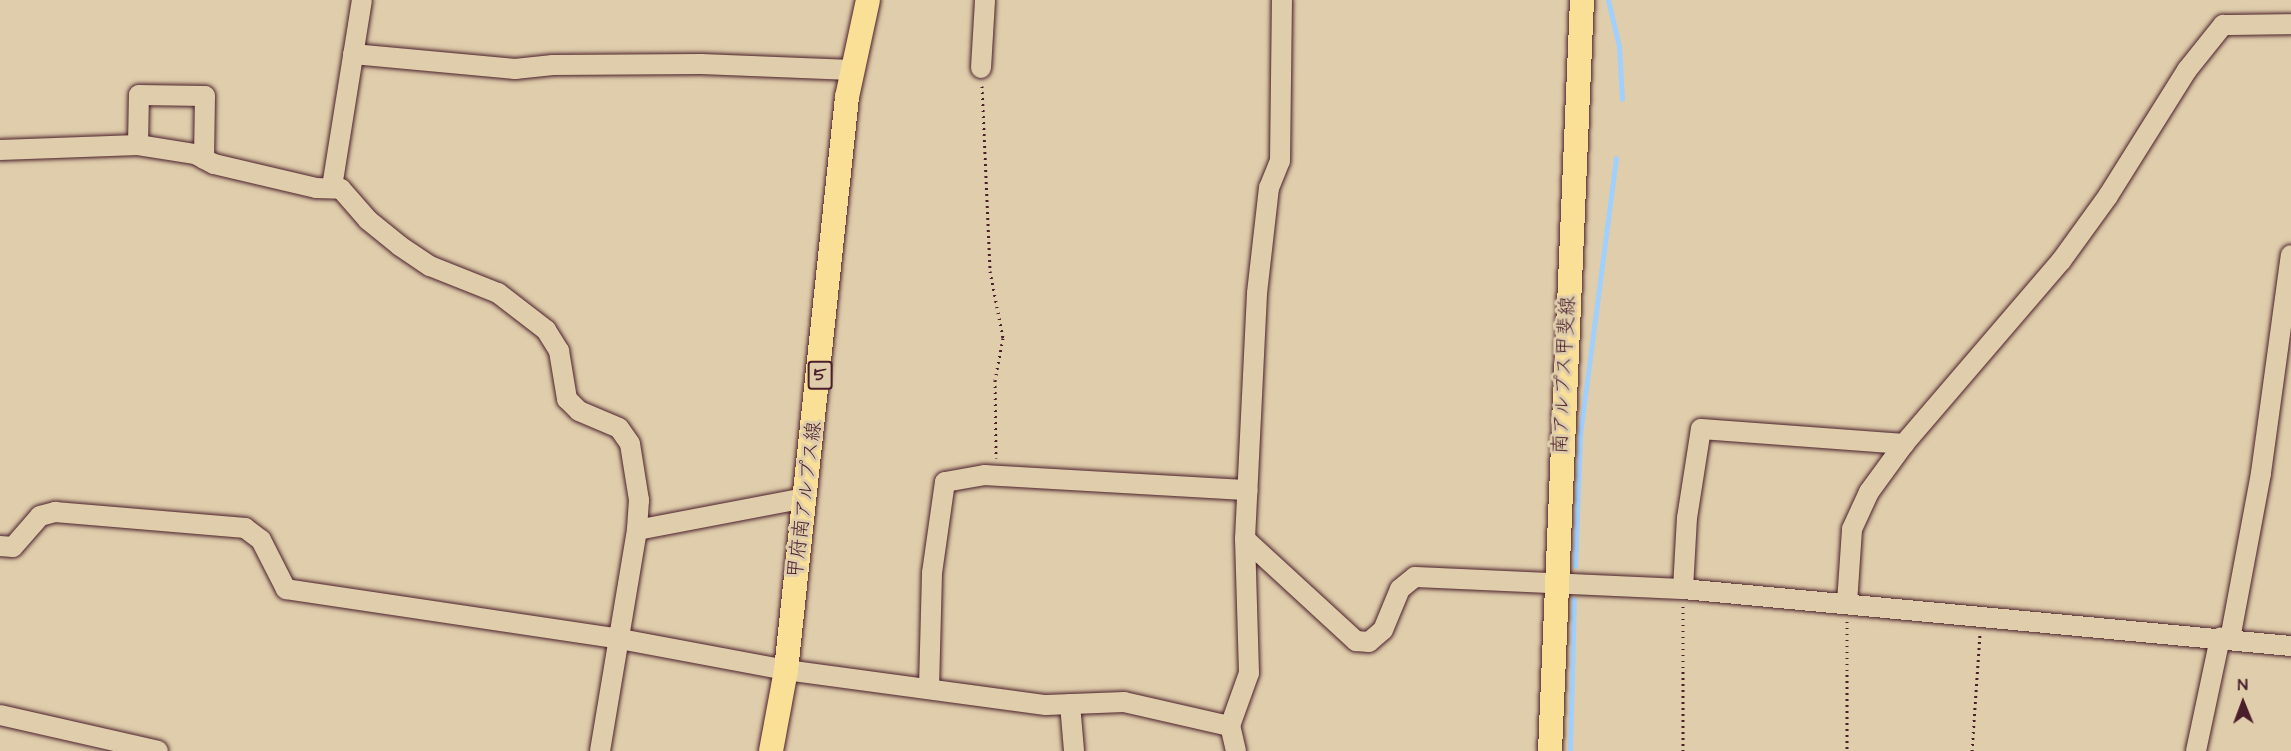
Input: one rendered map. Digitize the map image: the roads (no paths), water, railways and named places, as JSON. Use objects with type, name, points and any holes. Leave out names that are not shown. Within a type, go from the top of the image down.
[{"type":"main road","name":"甲府南アルプス線","points":[[771,751],[786,670],[852,70],[868,0]]},
{"type":"main road","name":"南アルプス甲斐線","points":[[1550,751],[1554,583],[1582,0]]},
{"type":"street","points":[[332,187],[362,0]]},
{"type":"street","points":[[981,68],[985,0]]},
{"type":"street","points":[[1236,751],[1230,726],[1249,673],[1245,539],[1257,293],[1269,188],[1280,161],[1282,0]]},
{"type":"street","points":[[1847,603],[1852,529],[1869,492],[1904,444],[2061,261],[2108,196],[2187,70],[2223,25],[2291,24]]},
{"type":"street","points":[[353,54],[515,69],[553,65],[701,64],[852,70]]},
{"type":"street","points":[[138,145],[139,95],[205,96],[204,159]]},
{"type":"street","points":[[0,150],[138,145],[204,159],[316,188],[341,189],[368,220],[420,260],[498,293],[530,314],[546,330],[559,351],[567,399],[579,411],[619,428],[630,444],[639,500],[638,530],[600,751]]},
{"type":"street","points":[[2196,751],[2225,639],[2262,472],[2291,255]]},
{"type":"street","points":[[1683,589],[1687,518],[1701,429],[1904,444]]},
{"type":"street","points":[[929,688],[932,573],[945,482],[996,475],[1248,490]]},
{"type":"street","points":[[638,530],[806,498]]},
{"type":"street","points":[[0,546],[13,547],[40,516],[55,512],[245,528],[261,540],[286,589],[620,639],[786,670],[1046,705],[1124,702],[1230,726]]},
{"type":"street","points":[[1245,539],[1356,641],[1369,642],[1383,630],[1400,589],[1415,577],[1683,589],[1981,614],[2291,646]]},
{"type":"street","points":[[1070,704],[1074,751]]},
{"type":"street","points":[[0,716],[158,751]]},
{"type":"waterway","points":[[1608,0],[1619,46],[1622,99]]},
{"type":"waterway","points":[[1575,566],[1580,435],[1616,158]]},
{"type":"waterway","points":[[1570,751],[1574,599]]}]
